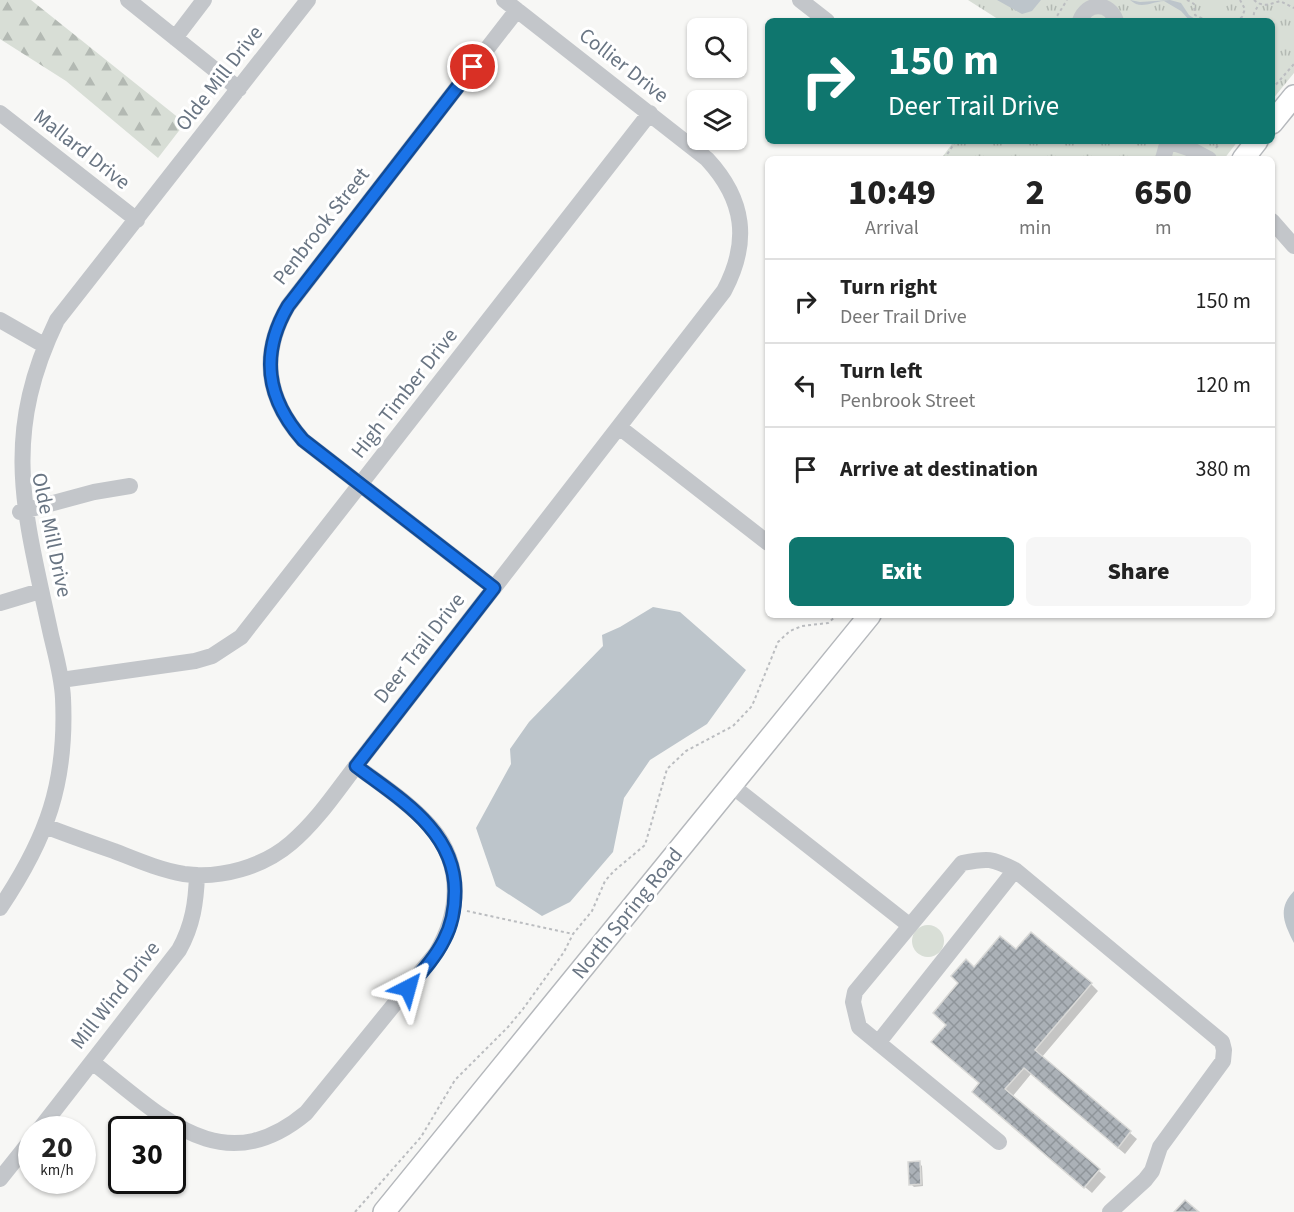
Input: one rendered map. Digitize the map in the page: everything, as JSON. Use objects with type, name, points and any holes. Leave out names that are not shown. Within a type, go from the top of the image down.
[{"type":"main road","points":[[1275,119],[1294,96]]},
{"type":"main road","points":[[1245,156],[1255,144]]},
{"type":"main road","name":"North Spring Road","points":[[384,1212],[864,618]]},
{"type":"street","points":[[128,0],[239,89]]},
{"type":"street","points":[[175,38],[204,0]]},
{"type":"street","name":"Olde Mill Drive","points":[[0,908],[31,857],[45,826],[59,779],[63,745],[61,680],[15,484],[13,444],[26,381],[42,344],[57,320],[308,0]]},
{"type":"street","points":[[800,0],[823,18]]},
{"type":"street","name":"Collier Drive","points":[[510,5],[707,159],[721,173],[736,204],[741,232]]},
{"type":"street","name":"Penbrook Street","points":[[494,588],[303,440],[281,411],[274,392],[270,356],[273,339],[288,306],[510,5]]},
{"type":"street","points":[[1081,18],[1084,12],[1100,6],[1110,10],[1114,18]]},
{"type":"street","name":"Mallard Drive","points":[[0,113],[137,220]]},
{"type":"street","name":"High Timber Drive","points":[[61,680],[195,661],[212,656],[229,646],[253,624],[650,113]]},
{"type":"street","points":[[1177,144],[1203,156]]},
{"type":"street","points":[[1282,227],[1294,246]]},
{"type":"street","name":"Deer Trail Drive","points":[[45,826],[163,869],[197,875],[216,874],[254,865],[290,845],[305,830],[356,766],[724,291],[739,255],[741,232]]},
{"type":"street","points":[[0,320],[42,344]]},
{"type":"street","points":[[619,427],[765,541]]},
{"type":"street","points":[[20,512],[94,492],[130,486]]},
{"type":"street","points":[[0,603],[40,591]]},
{"type":"street","points":[[92,1062],[176,1127],[191,1135],[224,1143],[260,1140],[277,1134],[306,1113],[436,953],[446,938],[454,911],[455,884],[452,866],[436,834],[425,820],[356,766]]},
{"type":"street","points":[[731,785],[909,925]]},
{"type":"street","points":[[999,1142],[859,1027],[853,1002],[855,992],[962,863],[984,859],[996,860],[1015,870],[1222,1042],[1223,1062],[1160,1147],[1152,1171],[1110,1212]]},
{"type":"street","points":[[878,1043],[1015,870]]},
{"type":"street","name":"Mill Wind Drive","points":[[50,1116],[179,950],[193,918],[197,875]]},
{"type":"street","points":[[0,1179],[18,1156]]},
{"type":"path","points":[[1056,18],[1067,0]]},
{"type":"path","points":[[1187,0],[1194,4],[1195,15],[1202,18]]},
{"type":"path","points":[[1240,0],[1245,9],[1240,18]]},
{"type":"path","points":[[1254,0],[1265,5],[1280,1],[1294,8]]},
{"type":"path","points":[[1253,18],[1259,4]]},
{"type":"path","points":[[1275,86],[1294,64]]},
{"type":"path","points":[[355,1212],[421,1137],[455,1080],[508,1027],[564,952],[573,934],[592,911],[605,881],[645,845],[667,769],[686,751],[733,726],[752,706],[778,642],[796,628],[828,623],[834,618]]},
{"type":"path","points":[[454,911],[468,910],[573,934]]},
{"type":"green space","points":[[0,0],[31,0],[185,123],[158,158],[66,81],[0,39]]},
{"type":"green space","points":[[968,0],[1294,0],[1294,73],[1275,96],[1275,18],[996,18]]},
{"type":"green space","points":[[952,144],[1236,144],[1226,156],[943,156]]},
{"type":"green space","points":[[928,925],[939,930],[944,941],[939,952],[928,957],[917,952],[912,941],[917,930]]},
{"type":"shaded area","points":[[997,0],[1041,0],[1032,11],[1022,14]]},
{"type":"shaded area","points":[[1130,0],[1140,2],[1170,0],[1181,3],[1194,18],[1187,18],[1181,11],[1164,1],[1142,5]]},
{"type":"shaded area","points":[[653,607],[680,612],[746,670],[707,724],[650,760],[624,798],[613,852],[570,902],[542,916],[496,886],[476,828],[511,764],[510,749],[529,722],[603,646],[602,635]]},
{"type":"shaded area","points":[[1294,891],[1294,943],[1285,923],[1284,910],[1285,904]]},
{"type":"building","points":[[1031,932],[1092,983],[1035,1050],[1131,1131],[1118,1148],[1024,1068],[1005,1089],[1100,1169],[1084,1188],[972,1092],[979,1083],[931,1042],[946,1025],[933,1013],[958,983],[951,976],[966,959],[974,967],[1000,936],[1016,949]]},
{"type":"building","points":[[920,1161],[921,1184],[909,1185],[908,1162]]},
{"type":"building","points":[[1185,1200],[1199,1212],[1174,1212]]},
{"type":"route","points":[[408,988],[446,938],[455,903],[452,866],[446,851],[425,820],[356,766],[494,588],[303,440],[281,411],[274,392],[270,356],[273,339],[288,306],[473,67]]}]
